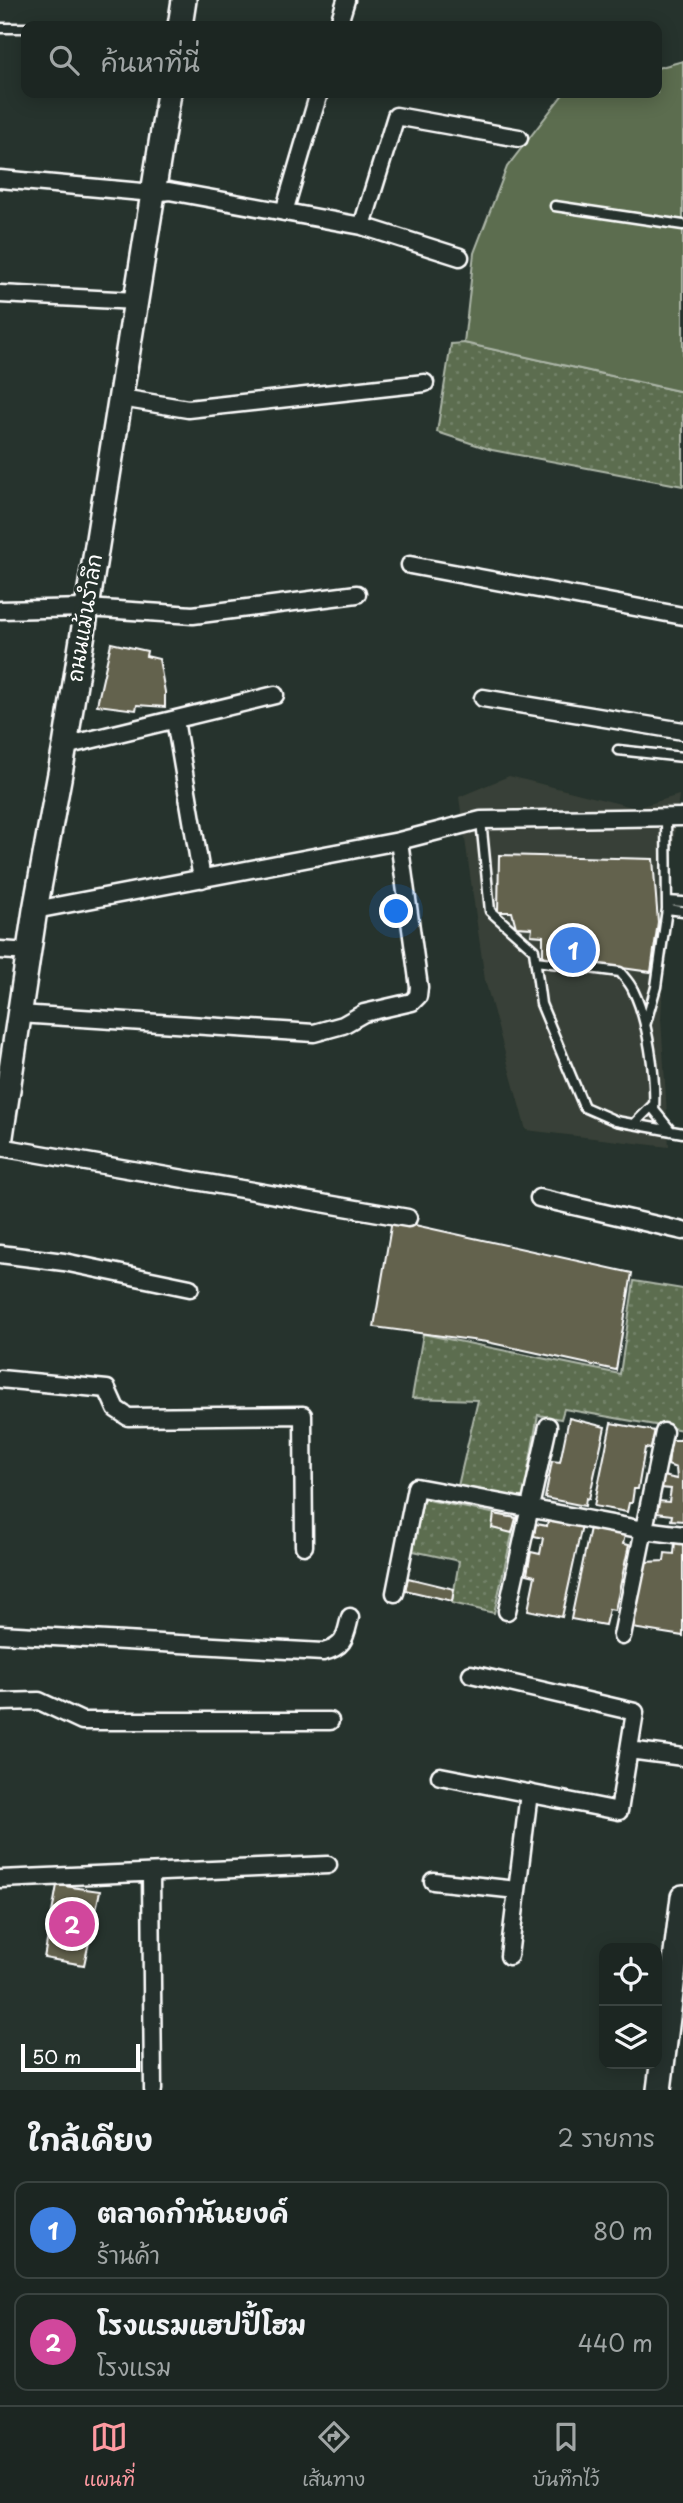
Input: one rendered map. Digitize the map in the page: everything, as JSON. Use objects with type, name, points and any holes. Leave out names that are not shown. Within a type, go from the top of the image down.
[{"type":"street","points":[[181,21],[184,0]]},
{"type":"street","points":[[340,21],[346,0]]},
{"type":"street","name":"ถนนแม้นรำลึก","points":[[0,1145],[4,1087],[65,746],[168,98]]},
{"type":"street","points":[[284,212],[318,98]]},
{"type":"street","points":[[362,226],[397,116],[519,138]]},
{"type":"street","points":[[0,179],[153,193],[169,191],[362,226],[460,257]]},
{"type":"street","points":[[0,294],[136,301]]},
{"type":"street","points":[[121,398],[188,409],[425,383]]},
{"type":"street","points":[[411,565],[683,616]]},
{"type":"street","points":[[0,610],[87,608],[193,615],[357,594]]},
{"type":"street","points":[[65,746],[275,695]]},
{"type":"street","points":[[482,698],[683,732]]},
{"type":"street","points":[[175,720],[202,879]]},
{"type":"street","points":[[35,910],[399,841],[481,820],[683,817]]},
{"type":"street","points":[[19,1014],[314,1033],[343,1025],[364,1013],[412,1002],[418,996],[419,987],[399,841]]},
{"type":"street","points":[[0,950],[29,952]]},
{"type":"street","points":[[0,1145],[408,1218]]},
{"type":"street","points":[[539,1198],[683,1231]]},
{"type":"street","points":[[0,1254],[64,1262],[190,1288]]},
{"type":"street","points":[[0,1379],[107,1389],[116,1409],[128,1417],[303,1415],[304,1546]]},
{"type":"street","points":[[507,1611],[548,1426]]},
{"type":"street","points":[[622,1636],[664,1432]]},
{"type":"street","points":[[395,1593],[416,1487],[683,1535]]},
{"type":"street","points":[[0,1634],[263,1651],[323,1652],[336,1649],[345,1639],[350,1617]]},
{"type":"street","points":[[440,1776],[619,1811],[635,1712],[471,1674]]},
{"type":"street","points":[[0,1702],[39,1701],[82,1721],[330,1721]]},
{"type":"street","points":[[629,1749],[683,1757]]},
{"type":"street","points":[[509,1956],[529,1793]]},
{"type":"street","points":[[0,1879],[328,1865]]},
{"type":"street","points":[[151,1874],[153,2090]]},
{"type":"street","points":[[433,1881],[517,1890]]},
{"type":"street","points":[[659,2090],[678,1978],[683,1897]]},
{"type":"lane","points":[[0,28],[21,28]]},
{"type":"lane","points":[[555,206],[683,225]]},
{"type":"lane","points":[[618,750],[683,757]]},
{"type":"lane","points":[[645,1027],[656,986],[667,905],[666,817]]},
{"type":"lane","points":[[481,820],[490,911],[534,950],[541,1004],[584,1107],[616,1121],[683,1133]]},
{"type":"lane","points":[[667,905],[683,902]]},
{"type":"lane","points":[[667,905],[683,911]]},
{"type":"lane","points":[[536,961],[620,972],[633,989],[645,1027],[655,1083],[654,1110],[671,1131]]},
{"type":"lane","points":[[634,1124],[654,1104]]},
{"type":"shaded area","points":[[509,776],[636,808],[679,795],[667,901],[661,1019],[669,1147],[526,1130],[485,980],[459,797]]},
{"type":"green space","points":[[683,61],[683,392],[464,343],[474,253],[507,167],[560,98],[662,98],[662,67]]},
{"type":"green space","points":[[464,343],[683,392],[683,486],[492,450],[437,432],[451,344]]},
{"type":"green space","points":[[634,1281],[683,1289],[683,1430],[564,1409],[561,1419],[538,1415],[523,1499],[458,1486],[478,1400],[412,1398],[423,1334],[620,1374]]},
{"type":"green space","points":[[423,1499],[516,1518],[494,1613],[452,1603],[459,1561],[413,1551]]},
{"type":"building","points":[[111,643],[147,651],[146,656],[159,659],[165,707],[137,705],[136,710],[97,705]]},
{"type":"building","points":[[499,855],[653,859],[658,922],[651,972],[543,957],[543,936],[531,935],[532,928],[516,927],[512,912],[498,912]]},
{"type":"building","points":[[392,1220],[632,1273],[616,1370],[487,1342],[374,1327]]},
{"type":"building","points":[[569,1418],[605,1427],[589,1499],[586,1498],[585,1506],[545,1498],[552,1461],[560,1462]]},
{"type":"building","points":[[611,1423],[655,1431],[651,1449],[645,1448],[638,1489],[634,1489],[632,1503],[629,1503],[627,1512],[594,1506]]},
{"type":"building","points":[[682,1430],[683,1521],[671,1520],[672,1515],[656,1513],[658,1501],[669,1502],[671,1489],[661,1488],[663,1476],[677,1479],[676,1468],[668,1465],[671,1440],[681,1440]]},
{"type":"building","points":[[494,1514],[516,1518],[512,1533],[492,1528]]},
{"type":"building","points":[[548,1519],[582,1525],[562,1617],[528,1610],[535,1576],[527,1574],[531,1552],[540,1554],[543,1538],[534,1536],[536,1524],[547,1526]]},
{"type":"building","points":[[590,1528],[625,1535],[623,1544],[629,1545],[615,1610],[609,1609],[605,1625],[571,1619]]},
{"type":"building","points":[[675,1541],[683,1542],[683,1636],[632,1628],[646,1562],[664,1561],[665,1553],[674,1554]]},
{"type":"building","points":[[408,1578],[454,1589],[452,1601],[405,1590]]},
{"type":"building","points":[[57,1885],[100,1891],[84,1965],[44,1958]]},
{"type":"place","name":"ตลาดกำนันยงค์","points":[[573,950]]},
{"type":"place","name":"โรงแรมแฮปปี้โฮม","points":[[72,1924]]}]
